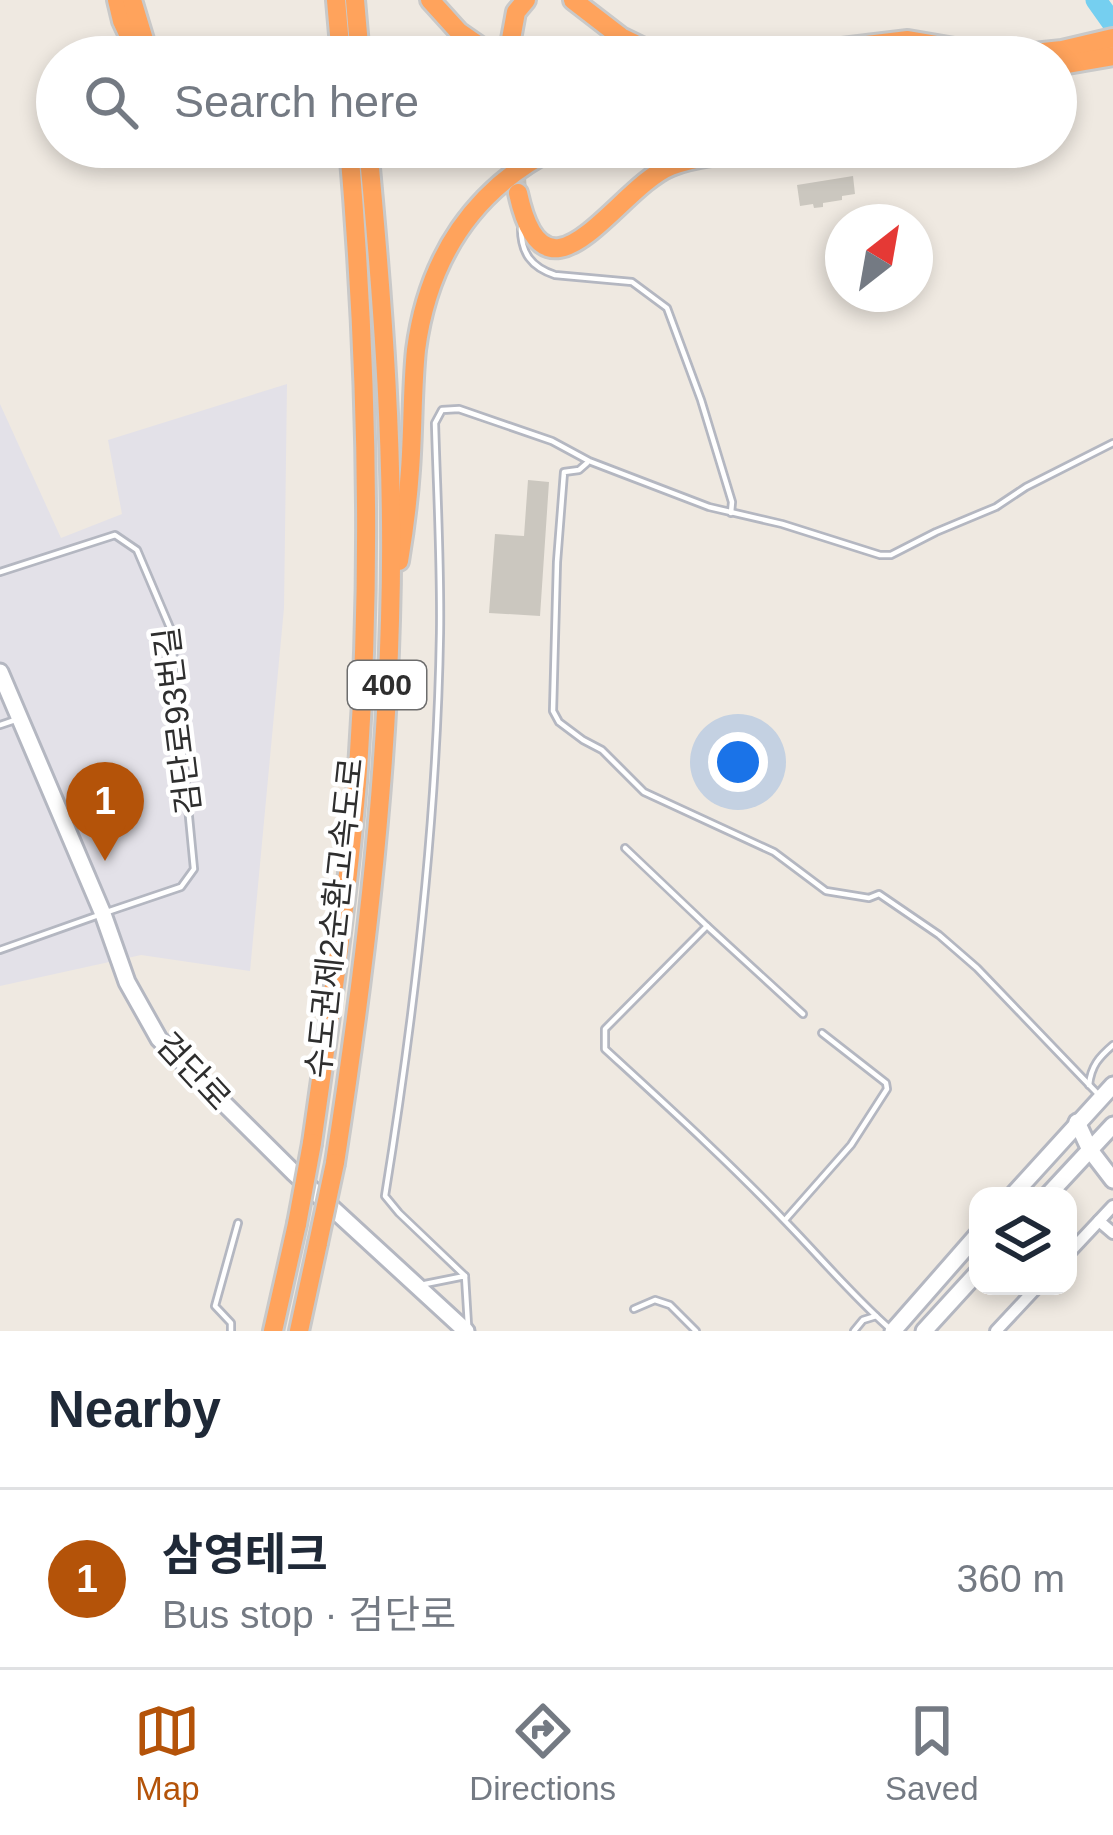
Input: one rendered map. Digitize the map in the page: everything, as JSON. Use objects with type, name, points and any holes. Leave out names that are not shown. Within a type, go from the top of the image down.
[{"type":"highway","points":[[117,0],[129,36]]},
{"type":"highway","points":[[131,0],[143,36]]},
{"type":"highway","points":[[333,0],[343,36]]},
{"type":"highway","points":[[350,36],[355,0]]},
{"type":"highway","points":[[430,0],[467,36]]},
{"type":"highway","points":[[508,36],[526,0]]},
{"type":"highway","points":[[573,0],[620,36]]},
{"type":"highway","points":[[1077,54],[1113,38]]},
{"type":"highway","points":[[1077,59],[1113,56]]},
{"type":"highway","name":"수도권제2순환고속도로","points":[[273,1331],[312,1143],[350,860],[368,512],[351,168]]},
{"type":"highway","name":"수도권제2순환고속도로","points":[[299,1331],[335,1162],[375,871],[390,620],[387,377],[370,168]]},
{"type":"highway","points":[[390,620],[410,471],[417,346],[429,294],[440,263],[478,202],[520,168]]},
{"type":"highway","points":[[520,202],[528,230],[537,241],[559,249],[579,242],[666,168]]},
{"type":"main road","name":"검단로","points":[[0,672],[127,982],[159,1039],[294,1173],[467,1331]]},
{"type":"main road","points":[[1020,1187],[1101,1089]]},
{"type":"main road","points":[[1077,1122],[1090,1150],[1113,1180]]},
{"type":"main road","points":[[1055,1187],[1113,1125]]},
{"type":"main road","points":[[892,1331],[969,1244]]},
{"type":"main road","points":[[924,1331],[969,1282]]},
{"type":"street","points":[[1077,1245],[1113,1207]]},
{"type":"street","points":[[1100,1221],[1113,1233]]},
{"type":"street","points":[[996,1331],[1030,1295]]},
{"type":"lane","points":[[520,202],[521,242],[533,264],[555,275],[632,282],[667,308],[701,400],[732,502],[731,513]]},
{"type":"lane","points":[[467,1331],[465,1276],[385,1196],[406,1062],[433,773],[440,633],[436,423],[442,410],[459,409],[551,441],[589,461],[731,513],[880,555],[891,555],[996,507],[1113,443]]},
{"type":"lane","points":[[589,461],[579,470],[564,472],[553,711],[559,722],[602,750],[644,792],[774,852],[826,891],[869,898],[878,894],[977,968],[1101,1089]]},
{"type":"lane","name":"검단로93번길","points":[[0,572],[115,535],[137,550],[171,630],[194,869],[181,887],[103,914]]},
{"type":"lane","points":[[0,725],[18,719]]},
{"type":"lane","points":[[625,848],[803,1014]]},
{"type":"lane","points":[[0,950],[103,914]]},
{"type":"lane","points":[[707,926],[604,1029],[604,1049],[698,1134],[892,1331]]},
{"type":"lane","points":[[785,1220],[850,1145],[887,1089],[886,1083],[822,1033]]},
{"type":"lane","points":[[1113,1045],[1090,1071],[1113,1111]]},
{"type":"lane","points":[[231,1331],[231,1322],[215,1306],[238,1223]]},
{"type":"lane","points":[[416,1285],[465,1276]]},
{"type":"lane","points":[[634,1309],[655,1300],[670,1305],[697,1331]]},
{"type":"lane","points":[[854,1331],[863,1320],[876,1316]]},
{"type":"shaded area","points":[[287,384],[284,608],[250,971],[141,955],[0,986],[0,404],[61,538],[122,514],[108,440]]},
{"type":"building","points":[[853,176],[855,194],[823,203],[823,207],[800,206],[797,185]]},
{"type":"building","points":[[528,480],[549,482],[540,616],[489,613],[495,534],[524,536]]},
{"type":"waterway","points":[[1096,0],[1113,24]]},
{"type":"tunnel","points":[[516,168],[518,193]]},
{"type":"place","name":"삼영테크","points":[[105,861]]}]
